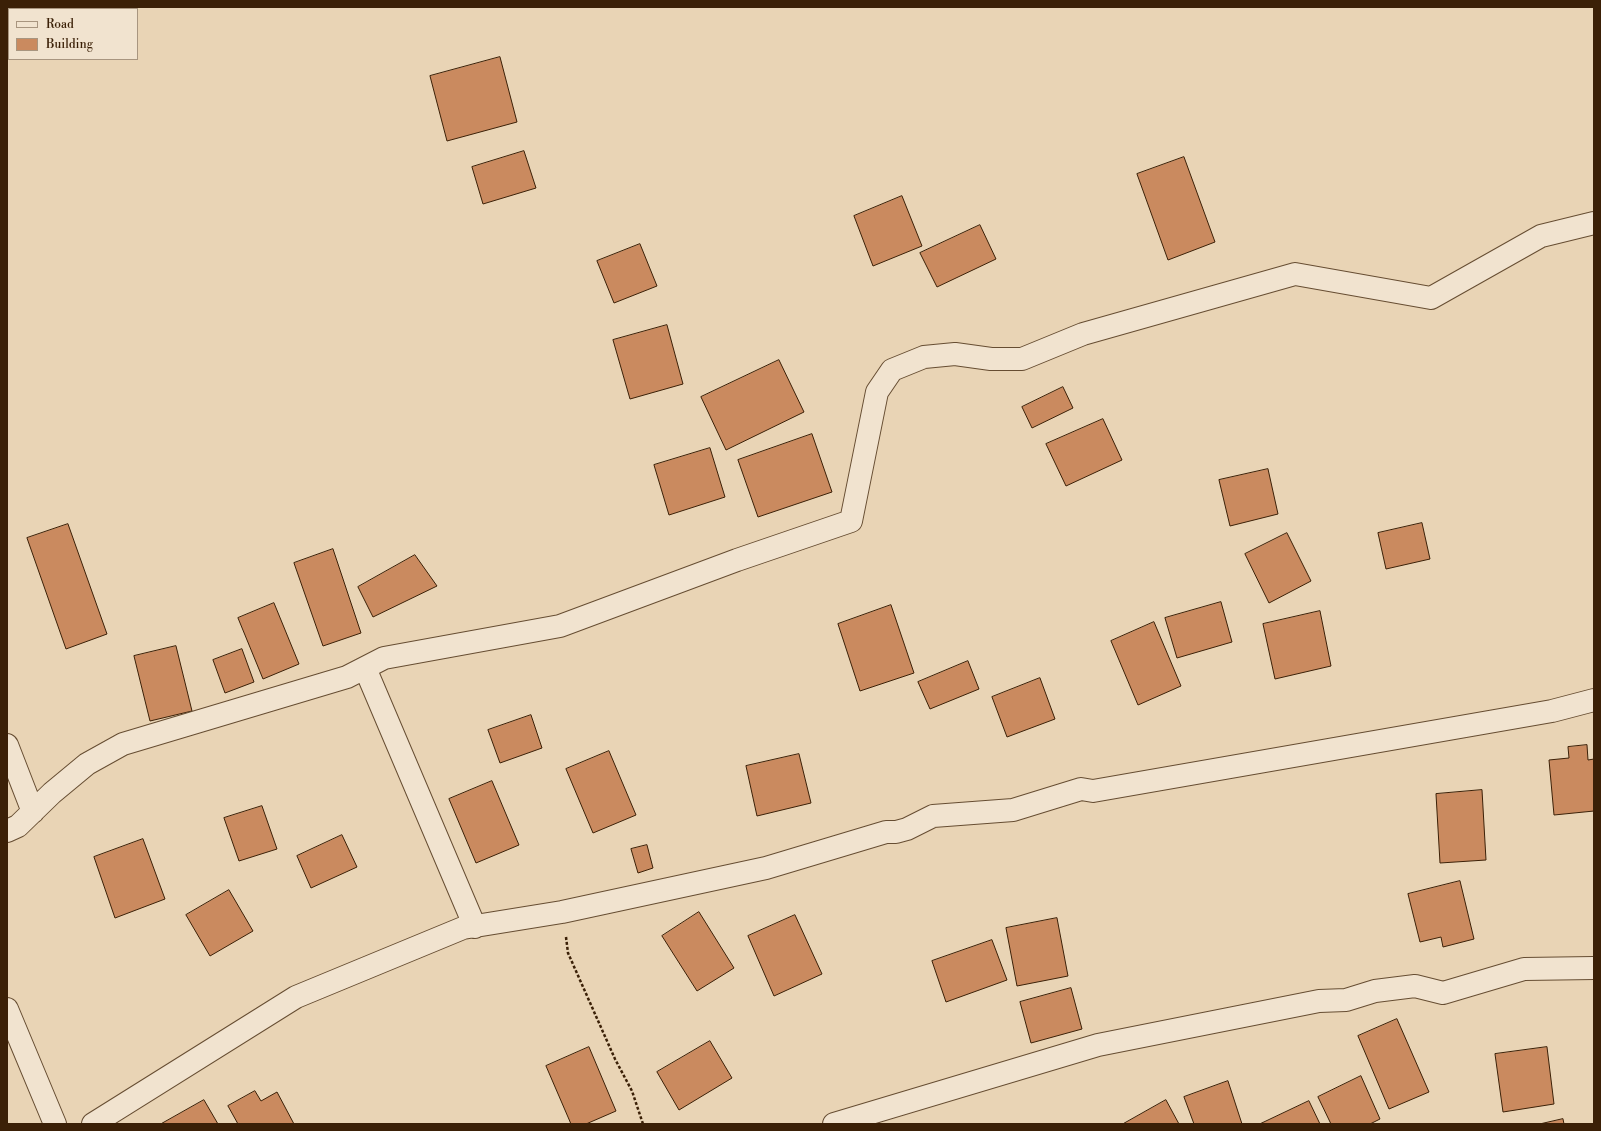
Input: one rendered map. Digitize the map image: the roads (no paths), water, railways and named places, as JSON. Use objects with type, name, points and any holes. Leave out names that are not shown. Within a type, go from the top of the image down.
[{"type":"street","points":[[7,831],[18,826],[52,793],[87,764],[123,744],[347,677],[384,658],[560,626],[737,560],[851,521],[877,392],[892,370],[924,357],[955,354],[991,359],[1022,359],[1083,334],[1295,274],[1431,298],[1541,236],[1594,222]]},
{"type":"street","points":[[365,668],[475,927]]},
{"type":"street","points":[[93,1124],[296,997],[463,928],[562,912],[766,868],[886,832],[896,832],[933,816],[1013,810],[1081,789],[1093,791],[1552,712],[1594,700]]},
{"type":"street","points":[[7,745],[32,812]]},
{"type":"street","points":[[834,1124],[1098,1045],[1319,1001],[1346,1000],[1375,991],[1415,986],[1443,993],[1524,969],[1594,968]]},
{"type":"street","points":[[7,1009],[55,1124]]}]
